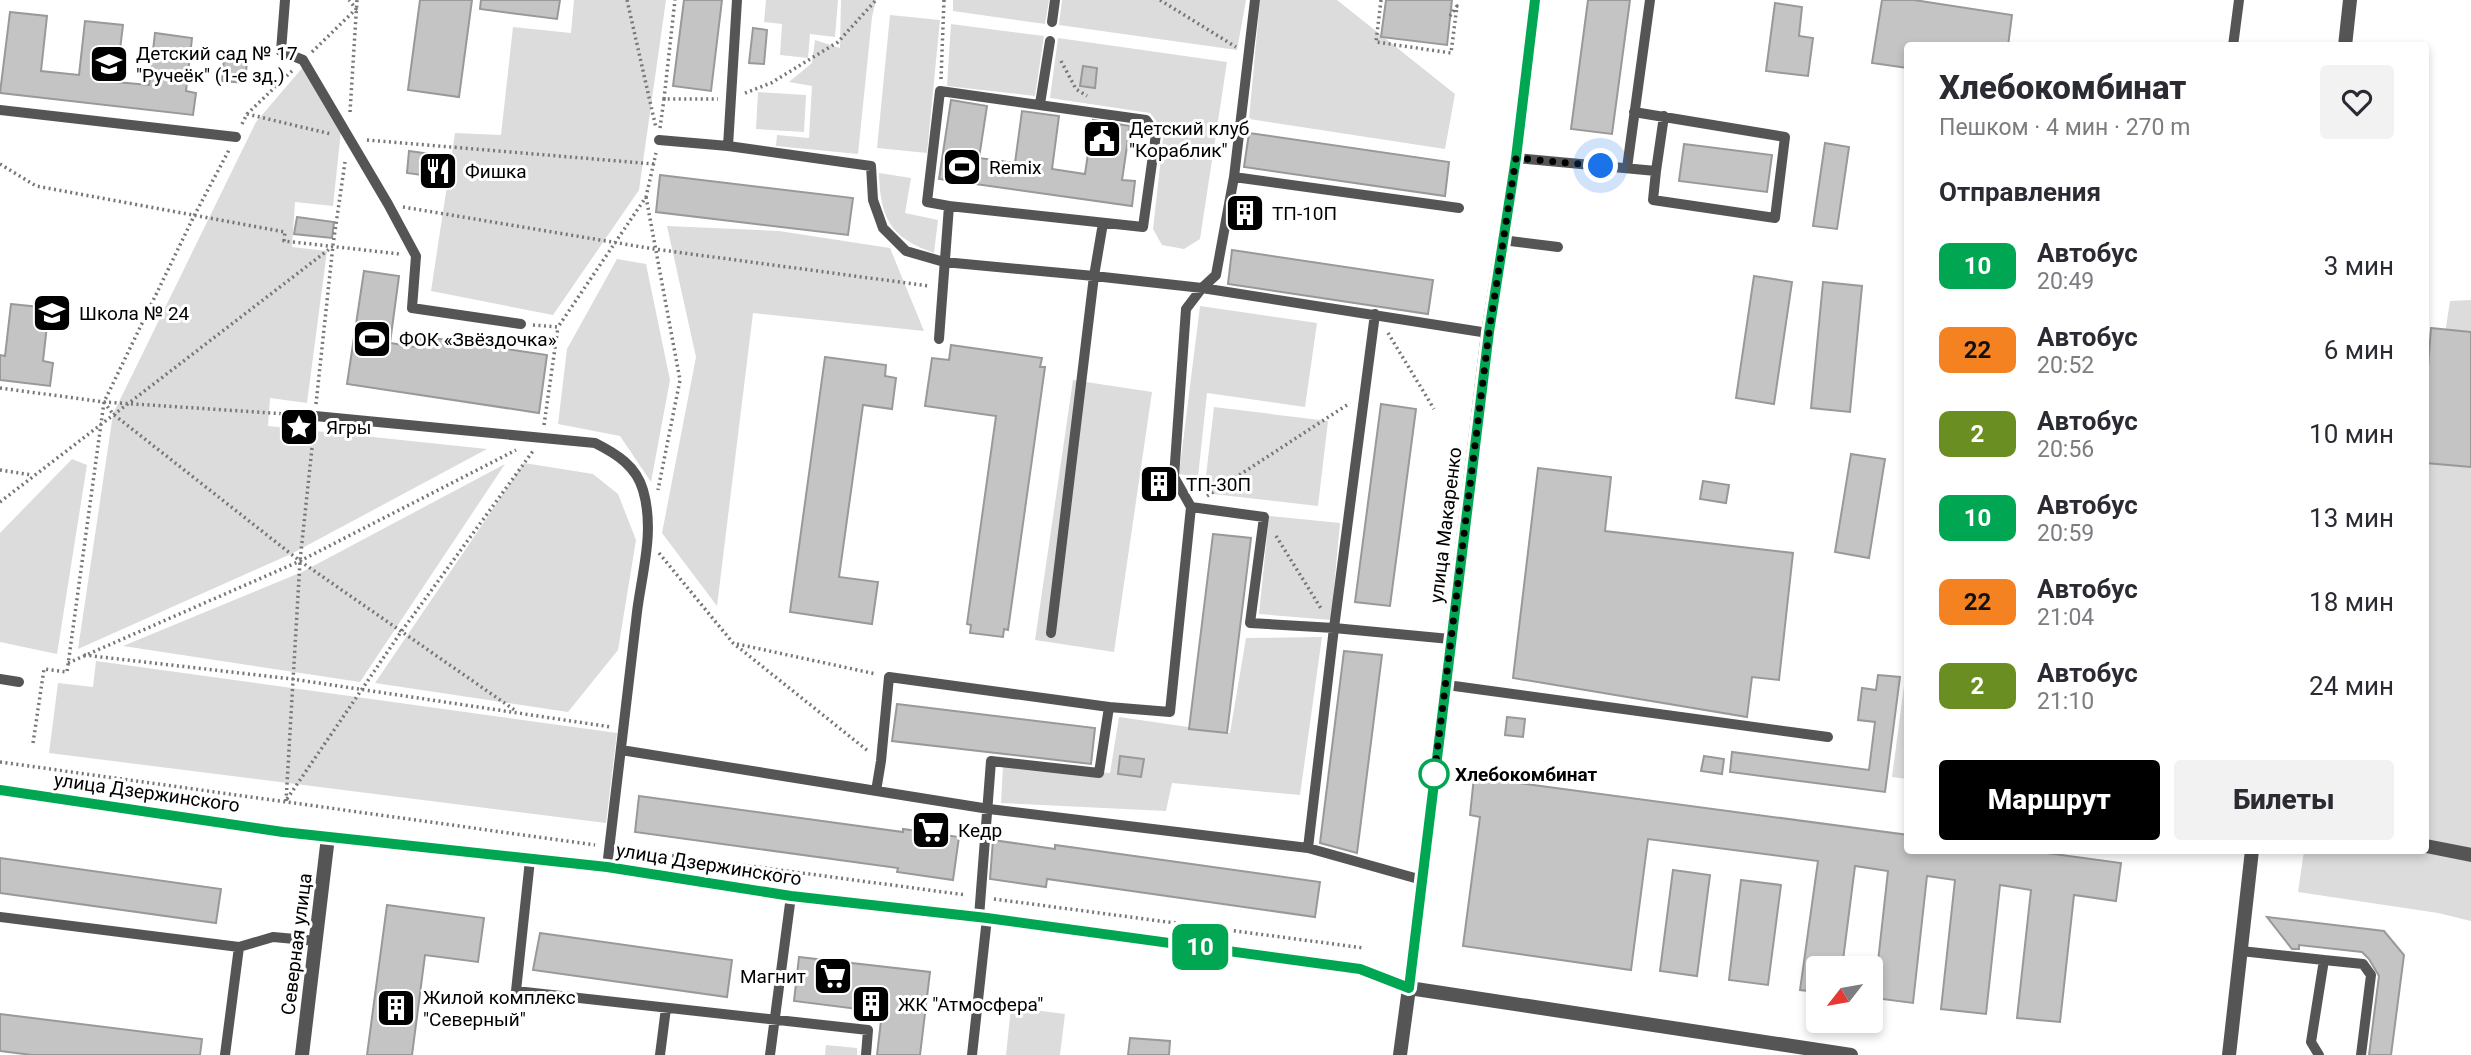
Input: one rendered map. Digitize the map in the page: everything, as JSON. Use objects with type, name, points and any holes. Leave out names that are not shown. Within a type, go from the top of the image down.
[{"type":"street","name":"улица Макаренко","points":[[1400,1055],[1489,332],[1516,158],[1535,0]]},
{"type":"street","points":[[2345,42],[2350,0]]},
{"type":"street","name":"улица Дзержинского","points":[[0,790],[328,837],[607,867],[791,896],[983,917],[1360,969],[1409,988]]},
{"type":"street","name":"Северная улица","points":[[302,1055],[328,837]]},
{"type":"street","points":[[2429,847],[2471,855]]},
{"type":"street","points":[[2229,1055],[2252,854]]},
{"type":"street","points":[[1409,988],[1851,1055]]},
{"type":"lane","points":[[285,0],[281,51],[303,60],[388,204],[415,256],[412,308],[521,324]]},
{"type":"lane","points":[[728,146],[737,0]]},
{"type":"lane","points":[[1052,22],[1055,0]]},
{"type":"lane","points":[[876,791],[889,677],[1109,708],[1170,712],[1191,507],[1174,477],[1186,309],[1216,275],[1234,177],[1255,0]]},
{"type":"lane","points":[[1627,168],[1650,0]]},
{"type":"lane","points":[[2234,42],[2239,0]]},
{"type":"lane","points":[[1040,104],[1050,41]]},
{"type":"lane","points":[[940,91],[1146,120],[1156,134],[1143,227],[927,202],[940,91]]},
{"type":"lane","points":[[0,110],[236,137]]},
{"type":"lane","points":[[1634,112],[1664,116],[1785,137],[1775,218],[1653,200],[1664,116]]},
{"type":"lane","points":[[659,140],[728,146],[870,166],[873,200],[883,228],[906,251],[944,262],[1202,288],[1489,332]]},
{"type":"lane","points":[[1516,158],[1656,171]]},
{"type":"lane","points":[[1234,177],[1459,208]]},
{"type":"lane","points":[[939,340],[949,206]]},
{"type":"lane","points":[[1051,633],[1094,276],[1104,223]]},
{"type":"lane","points":[[1502,240],[1558,247]]},
{"type":"lane","points":[[1308,848],[1375,314]]},
{"type":"lane","points":[[315,416],[596,443],[620,456],[634,472],[643,491],[649,540],[638,603],[607,867]]},
{"type":"lane","points":[[1191,507],[1264,517],[1250,623],[1450,639]]},
{"type":"lane","points":[[0,679],[19,682]]},
{"type":"lane","points":[[1447,685],[1828,737]]},
{"type":"lane","points":[[972,1055],[983,917],[980,897],[991,761],[1099,772],[1109,708]]},
{"type":"lane","points":[[621,750],[989,809],[1308,848],[1422,880]]},
{"type":"lane","points":[[530,860],[516,991],[868,1030],[866,1055]]},
{"type":"lane","points":[[770,1055],[791,896]]},
{"type":"lane","points":[[0,917],[239,947],[273,937],[317,941]]},
{"type":"lane","points":[[225,1055],[239,947]]},
{"type":"lane","points":[[2241,951],[2363,964],[2371,975],[2361,1055]]},
{"type":"lane","points":[[2319,1055],[2311,1042],[2324,960]]},
{"type":"lane","points":[[660,1055],[666,1008]]},
{"type":"path","points":[[33,743],[44,669],[67,672],[104,402],[194,216],[247,114],[356,9],[349,0]]},
{"type":"path","points":[[627,0],[659,140]]},
{"type":"path","points":[[659,140],[675,0]]},
{"type":"path","points":[[664,99],[730,99],[771,83],[838,42],[876,0]]},
{"type":"path","points":[[940,91],[944,0]]},
{"type":"path","points":[[1160,0],[1248,54]]},
{"type":"path","points":[[1381,0],[1376,42],[1451,53],[1457,6],[1450,16]]},
{"type":"path","points":[[1050,41],[1076,89],[1115,115]]},
{"type":"path","points":[[247,114],[349,138],[654,164],[646,197],[558,327],[543,437],[401,632],[286,801]]},
{"type":"path","points":[[0,164],[36,186],[285,232],[284,242],[333,245],[415,256]]},
{"type":"path","points":[[646,197],[680,380],[656,500]]},
{"type":"path","points":[[388,204],[654,249],[941,288]]},
{"type":"path","points":[[0,502],[333,245]]},
{"type":"path","points":[[286,801],[300,561],[333,245]]},
{"type":"path","points":[[1375,314],[1400,350],[1434,409]]},
{"type":"path","points":[[521,324],[558,327]]},
{"type":"path","points":[[0,388],[104,402],[315,416]]},
{"type":"path","points":[[1191,507],[1364,394]]},
{"type":"path","points":[[104,402],[113,414],[300,561],[518,712]]},
{"type":"path","points":[[68,663],[300,561],[519,449]]},
{"type":"path","points":[[0,470],[34,475]]},
{"type":"path","points":[[1264,517],[1334,628]]},
{"type":"path","points":[[649,540],[733,643],[881,761]]},
{"type":"path","points":[[733,643],[889,677]]},
{"type":"path","points":[[83,655],[292,679],[624,729]]},
{"type":"path","points":[[0,762],[1364,948]]},
{"type":"shaded area","points":[[574,0],[666,0],[639,190],[553,315],[431,291],[455,133],[501,135],[513,27],[571,33]]},
{"type":"shaded area","points":[[766,0],[838,0],[835,37],[810,34],[808,58],[780,55],[782,24],[764,22]]},
{"type":"shaded area","points":[[841,0],[876,0],[858,154],[776,146],[777,135],[809,138],[812,86],[789,82],[812,63],[815,40],[840,48]]},
{"type":"shaded area","points":[[953,0],[1049,0],[1045,24],[953,11]]},
{"type":"shaded area","points":[[1062,0],[1246,0],[1237,50],[1059,25]]},
{"type":"shaded area","points":[[1260,0],[1337,0],[1455,94],[1445,149],[1249,119]]},
{"type":"shaded area","points":[[890,15],[940,20],[927,153],[877,148]]},
{"type":"shaded area","points":[[951,24],[1044,36],[1035,96],[947,86]]},
{"type":"shaded area","points":[[1058,38],[1227,62],[1200,239],[1184,249],[1162,245],[1153,229],[1164,131],[1150,113],[1050,98]]},
{"type":"shaded area","points":[[303,67],[342,121],[333,206],[295,202],[292,247],[327,251],[307,403],[270,398],[268,426],[487,449],[293,553],[78,649],[113,414],[256,122]]},
{"type":"shaded area","points":[[758,92],[806,95],[804,132],[756,129]]},
{"type":"shaded area","points":[[879,173],[911,178],[905,213],[938,220],[934,253],[907,240],[890,224],[882,202]]},
{"type":"shaded area","points":[[667,226],[779,231],[890,248],[924,331],[753,313],[717,606],[662,533],[696,357]]},
{"type":"shaded area","points":[[617,259],[646,264],[670,380],[651,482],[620,436],[558,424],[567,349]]},
{"type":"shaded area","points":[[2471,300],[2471,921],[2438,913],[2298,892],[2304,854],[2429,854],[2429,438],[2450,301]]},
{"type":"shaded area","points":[[1200,306],[1317,323],[1305,407],[1207,393],[1198,477],[1179,474]]},
{"type":"shaded area","points":[[1073,380],[1152,392],[1114,652],[1035,640]]},
{"type":"shaded area","points":[[1214,407],[1328,421],[1318,506],[1204,493]]},
{"type":"shaded area","points":[[72,459],[87,465],[57,654],[0,642],[0,533]]},
{"type":"shaded area","points":[[524,463],[593,474],[618,494],[636,540],[618,650],[568,712],[375,683]]},
{"type":"shaded area","points":[[505,464],[360,682],[123,646],[302,572]]},
{"type":"shaded area","points":[[1269,516],[1340,523],[1331,620],[1259,614]]},
{"type":"shaded area","points":[[1322,637],[1300,795],[1172,783],[1166,811],[1001,803],[1003,766],[1110,773],[1119,717],[1230,733],[1246,638]]},
{"type":"shaded area","points":[[96,661],[617,733],[606,823],[49,753],[58,683],[93,687]]},
{"type":"shaded area","points":[[1904,686],[1904,778],[1892,777]]},
{"type":"shaded area","points":[[1011,1007],[1065,1014],[1060,1055],[1006,1055]]},
{"type":"shaded area","points":[[826,1045],[857,1048],[857,1055],[825,1055]]},
{"type":"building","points":[[420,0],[472,0],[459,97],[408,90]]},
{"type":"building","points":[[481,0],[560,0],[557,19],[480,9]]},
{"type":"building","points":[[684,0],[722,0],[711,91],[673,86]]},
{"type":"building","points":[[1386,0],[1452,0],[1447,45],[1381,37]]},
{"type":"building","points":[[1588,0],[1630,0],[1612,134],[1571,129]]},
{"type":"building","points":[[1882,0],[1914,0],[2012,15],[2009,42],[1904,42],[1904,67],[1872,63]]},
{"type":"building","points":[[1775,3],[1802,7],[1799,36],[1813,38],[1808,76],[1766,71]]},
{"type":"building","points":[[10,12],[47,16],[41,71],[79,75],[85,21],[123,25],[116,82],[149,85],[155,33],[192,38],[186,91],[196,93],[193,115],[0,93]]},
{"type":"building","points":[[753,28],[767,30],[764,64],[749,63]]},
{"type":"building","points":[[224,59],[247,61],[245,83],[222,81]]},
{"type":"building","points":[[1083,66],[1097,68],[1095,88],[1080,86]]},
{"type":"building","points":[[951,100],[987,106],[979,158],[1015,163],[1022,111],[1059,116],[1052,169],[1085,174],[1093,120],[1130,126],[1122,180],[1135,181],[1132,206],[939,179]]},
{"type":"building","points":[[1249,133],[1449,162],[1445,196],[1244,167]]},
{"type":"building","points":[[1825,143],[1849,147],[1837,229],[1813,226]]},
{"type":"building","points":[[1684,144],[1772,155],[1767,192],[1679,181]]},
{"type":"building","points":[[409,151],[446,156],[444,178],[407,173]]},
{"type":"building","points":[[660,175],[853,198],[848,235],[656,212]]},
{"type":"building","name":"ТП-10П","points":[[1238,201],[1256,205],[1253,224],[1235,221]]},
{"type":"building","points":[[297,217],[334,222],[332,238],[294,234]]},
{"type":"building","points":[[1232,250],[1433,280],[1428,314],[1228,284]]},
{"type":"building","name":"ФОК «Звёздочка»","points":[[364,271],[399,276],[390,343],[417,347],[419,336],[547,355],[539,413],[347,384]]},
{"type":"building","points":[[1754,276],[1792,282],[1774,404],[1736,398]]},
{"type":"building","points":[[1823,282],[1862,286],[1850,412],[1811,408]]},
{"type":"building","points":[[11,304],[49,308],[43,361],[53,363],[50,386],[0,380],[0,355],[5,356]]},
{"type":"building","points":[[2431,328],[2471,332],[2471,467],[2429,463]]},
{"type":"building","points":[[951,345],[1042,358],[1040,367],[1045,367],[1008,630],[1004,629],[1003,637],[970,633],[971,625],[967,624],[996,416],[925,406],[932,358],[949,360]]},
{"type":"building","points":[[825,357],[886,365],[885,376],[896,378],[892,409],[863,405],[839,577],[878,582],[872,624],[790,612]]},
{"type":"building","points":[[1381,404],[1416,409],[1390,606],[1355,602]]},
{"type":"building","points":[[1851,454],[1885,459],[1869,558],[1835,552]]},
{"type":"building","points":[[1538,468],[1611,477],[1605,531],[1793,553],[1779,680],[1752,677],[1747,717],[1513,678]]},
{"type":"building","points":[[1703,481],[1729,485],[1726,503],[1700,499]]},
{"type":"building","points":[[1213,534],[1251,538],[1227,733],[1189,729]]},
{"type":"building","points":[[1344,651],[1382,655],[1357,853],[1320,843]]},
{"type":"building","points":[[1878,675],[1900,677],[1885,792],[1730,772],[1732,752],[1869,770],[1875,722],[1858,720],[1862,688],[1876,690]]},
{"type":"building","points":[[897,704],[1095,728],[1091,764],[892,741]]},
{"type":"building","points":[[1507,717],[1525,719],[1523,737],[1505,735]]},
{"type":"building","points":[[1120,756],[1144,759],[1141,777],[1118,774]]},
{"type":"building","points":[[1704,756],[1724,759],[1722,774],[1701,771]]},
{"type":"building","points":[[1474,777],[1904,834],[1904,854],[2054,854],[2121,863],[2116,901],[2074,895],[2060,1022],[2017,1018],[2031,890],[2000,885],[1986,1014],[1941,1009],[1955,880],[1927,876],[1913,1003],[1883,999],[1883,956],[1879,956],[1888,871],[1855,866],[1844,956],[1806,956],[1806,991],[1800,990],[1818,861],[1648,839],[1631,970],[1463,946],[1480,817],[1470,815]]},
{"type":"building","points":[[639,796],[903,832],[903,829],[959,837],[953,880],[897,872],[898,868],[635,832]]},
{"type":"building","points":[[993,840],[1055,849],[1055,845],[1320,882],[1315,917],[1047,879],[1046,887],[990,879]]},
{"type":"building","points":[[0,858],[221,889],[216,923],[0,893]]},
{"type":"building","points":[[1673,870],[1710,875],[1697,976],[1660,971]]},
{"type":"building","points":[[1741,880],[1781,885],[1768,985],[1729,980]]},
{"type":"building","name":"Жилой комплекс \"Северный\"","points":[[387,905],[484,918],[478,962],[425,955],[412,1055],[367,1055]]},
{"type":"building","points":[[2267,917],[2384,931],[2404,955],[2391,1055],[2369,1055],[2379,976],[2369,959],[2362,952],[2299,945],[2299,949],[2292,949]]},
{"type":"building","points":[[540,933],[732,960],[727,997],[533,970]]},
{"type":"building","name":"ЖК \"Атмосфера\"","points":[[799,957],[930,972],[920,1055],[877,1055],[882,1012],[794,1001]]},
{"type":"building","points":[[0,1014],[202,1039],[200,1055],[32,1055],[0,1051]]},
{"type":"building","points":[[1130,1038],[1170,1041],[1169,1055],[1128,1055]]},
{"type":"bus line","name":"10","points":[[0,790],[283,832],[607,867],[791,896],[987,918],[1360,969],[1409,988],[1489,332],[1516,158],[1535,0]]},
{"type":"place","name":"Детский сад № 17 \"Ручеёк\" (1-е зд.)","points":[[109,64]]},
{"type":"place","name":"Детский клуб \"Кораблик\"","points":[[1102,139]]},
{"type":"place","name":"Remix","points":[[962,167]]},
{"type":"place","name":"Фишка","points":[[438,171]]},
{"type":"place","name":"ТП-10П","points":[[1245,213]]},
{"type":"place","name":"Школа № 24","points":[[52,313]]},
{"type":"place","name":"ФОК «Звёздочка»","points":[[372,339]]},
{"type":"place","name":"Ягры","points":[[299,427]]},
{"type":"place","name":"ТП-30П","points":[[1159,484]]},
{"type":"place","name":"Хлебокомбинат","points":[[1434,774]]},
{"type":"place","name":"Кедр","points":[[931,830]]},
{"type":"place","name":"Магнит","points":[[833,976]]},
{"type":"place","name":"ЖК \"Атмосфера\"","points":[[871,1004]]},
{"type":"place","name":"Жилой комплекс \"Северный\"","points":[[396,1008]]},
{"type":"route","points":[[1434,774],[1433,785],[1489,332],[1516,158],[1601,166]]}]
